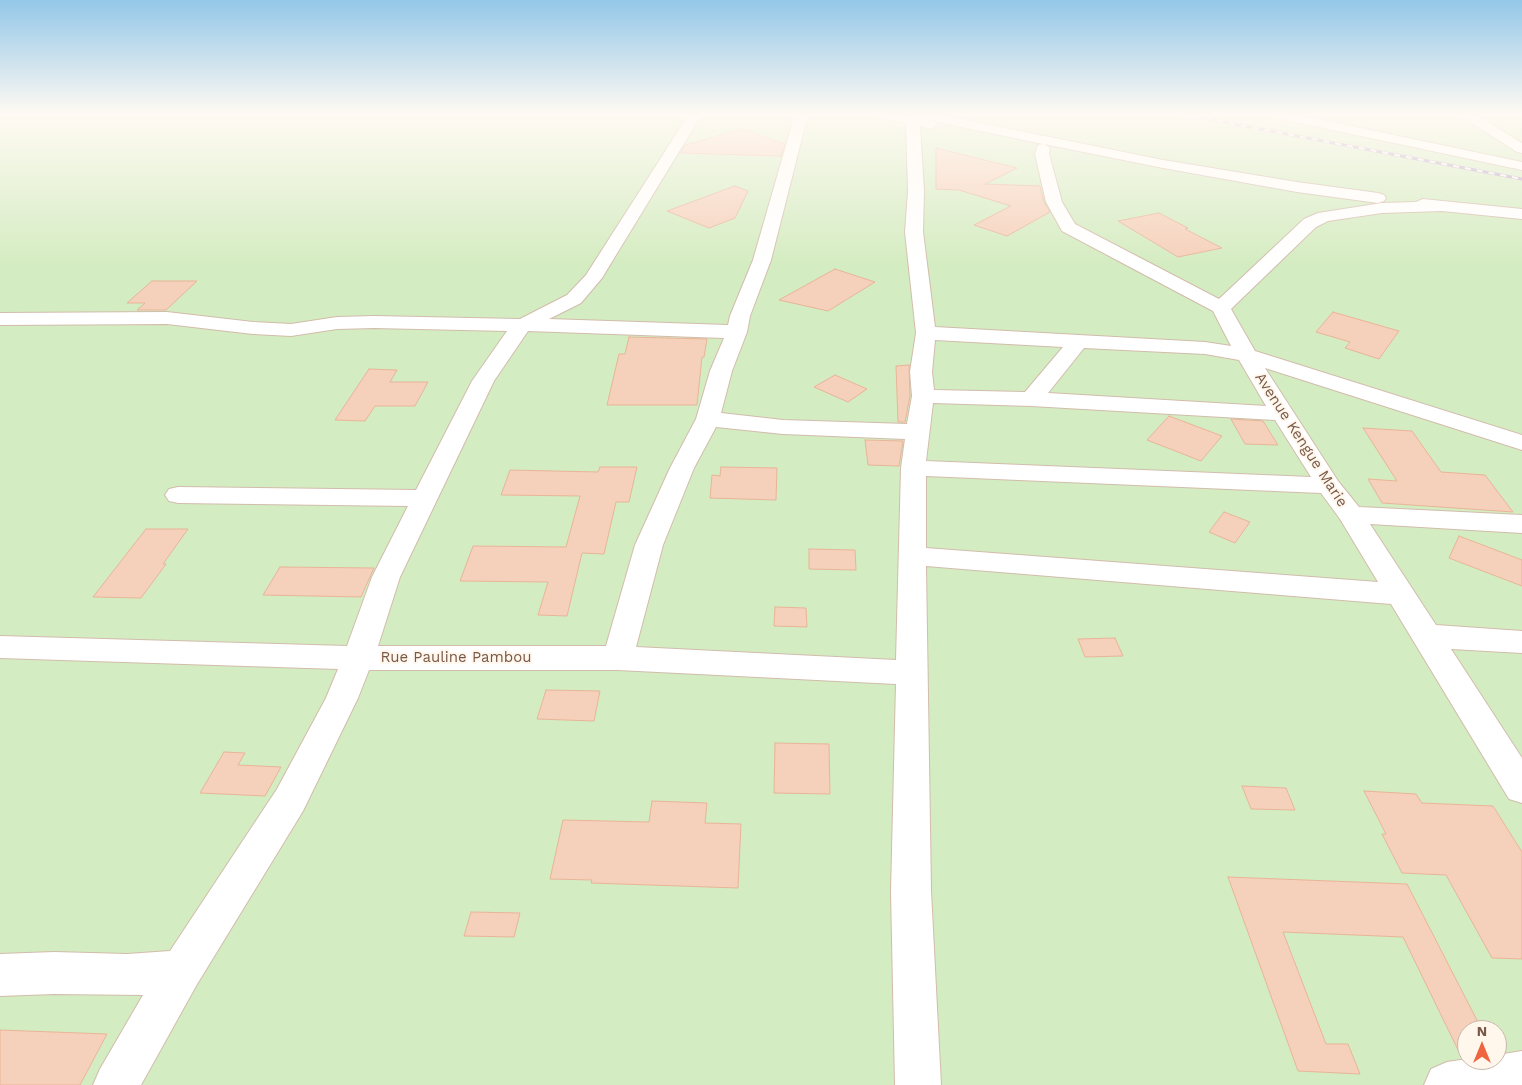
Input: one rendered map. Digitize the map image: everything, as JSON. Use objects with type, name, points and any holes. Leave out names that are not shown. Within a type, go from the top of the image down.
[{"type":"street","points":[[116,1085],[181,971],[290,800],[342,698],[386,577],[483,381],[506,345],[521,326],[574,299],[586,288],[663,165]]},
{"type":"street","points":[[618,658],[649,545],[682,468],[708,419],[720,371],[737,332],[740,316],[762,260],[788,165]]},
{"type":"street","points":[[916,165],[914,232],[926,333],[921,372],[922,396],[913,468],[911,622],[911,891],[918,1085]]},
{"type":"street","points":[[1044,165],[1054,202],[1068,227],[1221,308],[1268,260],[1310,223],[1339,213],[1390,208],[1442,206]]},
{"type":"street","points":[[1117,165],[1235,191]]},
{"type":"street","points":[[1165,165],[1297,187],[1442,206],[1522,214]]},
{"type":"street","points":[[1310,207],[1339,213]]},
{"type":"street","name":"Avenue Kengue Marie","points":[[1221,308],[1230,328],[1282,414],[1329,486],[1351,515],[1522,788]]},
{"type":"street","points":[[0,319],[167,318],[253,328],[291,330],[346,322],[626,327],[737,332]]},
{"type":"street","points":[[926,333],[1197,347],[1246,355],[1426,414],[1522,443]]},
{"type":"street","points":[[1031,399],[1078,342]]},
{"type":"street","points":[[922,396],[1031,399],[1282,414]]},
{"type":"street","points":[[708,419],[783,427],[918,432]]},
{"type":"street","points":[[913,468],[1329,486]]},
{"type":"street","points":[[178,495],[425,498]]},
{"type":"street","points":[[1351,515],[1522,524]]},
{"type":"street","points":[[912,556],[1399,594]]},
{"type":"street","points":[[1426,636],[1522,642]]},
{"type":"street","name":"Rue Pauline Pambou","points":[[0,646],[358,658],[618,658],[912,673]]},
{"type":"street","points":[[0,976],[54,973],[127,975],[181,971]]},
{"type":"street","points":[[1447,1085],[1522,1074]]},
{"type":"green space","points":[[0,165],[1522,165],[1522,1085],[0,1085]]},
{"type":"building","points":[[936,165],[1003,165],[1017,168],[985,184],[1040,186],[1044,202],[1050,212],[1007,236],[974,225],[1011,206],[959,190],[936,189]]},
{"type":"building","points":[[735,186],[748,191],[735,218],[709,228],[667,211]]},
{"type":"building","points":[[1159,213],[1222,248],[1178,257],[1118,221]]},
{"type":"building","points":[[835,269],[875,282],[828,311],[779,300]]},
{"type":"building","points":[[152,281],[197,281],[166,310],[137,310],[145,303],[127,303]]},
{"type":"building","points":[[1333,312],[1399,331],[1379,359],[1345,348],[1350,342],[1316,332]]},
{"type":"building","points":[[629,337],[707,339],[704,357],[702,357],[697,405],[607,405],[619,354],[625,354]]},
{"type":"building","points":[[909,365],[910,396],[905,422],[898,422],[896,366]]},
{"type":"building","points":[[369,369],[397,370],[390,382],[428,382],[415,406],[375,406],[365,421],[335,420]]},
{"type":"building","points":[[835,375],[867,389],[848,402],[814,387]]},
{"type":"building","points":[[1169,416],[1222,436],[1201,461],[1147,440]]},
{"type":"building","points":[[1231,419],[1263,421],[1278,445],[1245,444]]},
{"type":"building","points":[[1363,428],[1412,431],[1441,472],[1485,475],[1513,512],[1382,503],[1368,479],[1397,481]]},
{"type":"building","points":[[865,440],[903,441],[899,466],[868,465]]},
{"type":"building","points":[[600,467],[637,467],[629,502],[616,502],[604,554],[582,553],[567,616],[538,615],[548,582],[460,581],[473,546],[566,547],[580,496],[501,495],[510,470],[598,472]]},
{"type":"building","points":[[721,467],[777,468],[776,500],[710,498],[712,475],[720,476]]},
{"type":"building","points":[[1224,512],[1250,522],[1235,543],[1209,532]]},
{"type":"building","points":[[146,529],[188,529],[163,564],[166,564],[141,598],[93,597]]},
{"type":"building","points":[[1459,536],[1522,560],[1522,586],[1449,558]]},
{"type":"building","points":[[809,549],[855,550],[856,570],[809,569]]},
{"type":"building","points":[[280,567],[374,568],[361,597],[263,595]]},
{"type":"building","points":[[775,607],[806,608],[807,627],[774,626]]},
{"type":"building","points":[[1115,638],[1123,656],[1085,657],[1078,639]]},
{"type":"building","points":[[546,690],[600,691],[594,721],[537,719]]},
{"type":"building","points":[[775,743],[829,744],[830,794],[774,793]]},
{"type":"building","points":[[224,752],[245,753],[238,765],[281,767],[265,796],[200,793]]},
{"type":"building","points":[[1242,786],[1286,788],[1295,810],[1251,809]]},
{"type":"building","points":[[1364,791],[1416,794],[1422,803],[1493,806],[1522,852],[1522,959],[1492,958],[1446,875],[1402,873],[1382,834],[1386,834]]},
{"type":"building","points":[[652,801],[707,803],[705,823],[741,824],[738,888],[591,883],[592,880],[550,879],[563,820],[649,822]]},
{"type":"building","points":[[1228,877],[1407,884],[1477,1020],[1457,1020],[1457,1048],[1403,937],[1283,932],[1326,1044],[1348,1044],[1360,1074],[1298,1071]]},
{"type":"building","points":[[471,912],[520,913],[514,937],[464,936]]},
{"type":"building","points":[[0,1030],[107,1034],[80,1085],[0,1085]]},
{"type":"railway","points":[[1447,165],[1522,179]]}]
